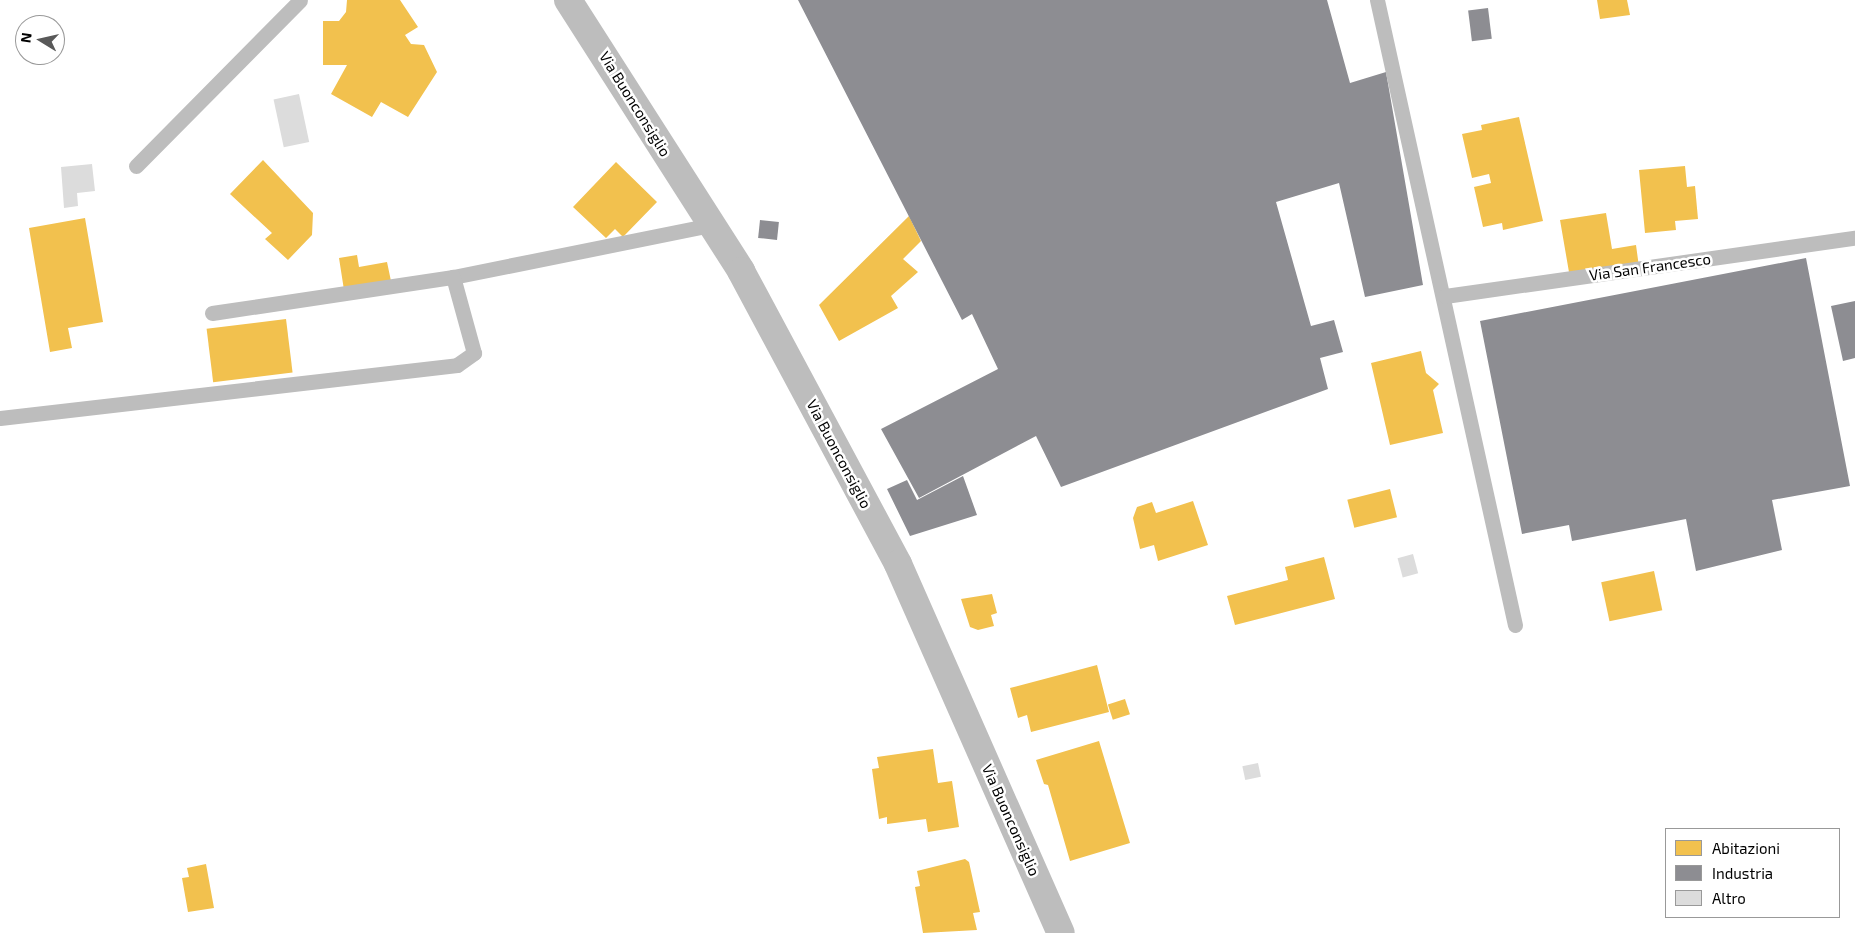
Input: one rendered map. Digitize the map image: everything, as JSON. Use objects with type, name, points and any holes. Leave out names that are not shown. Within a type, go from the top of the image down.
[{"type":"street","name":"Via Buonconsiglio","points":[[568,0],[741,271],[898,564],[1061,933]]},
{"type":"lane","points":[[136,166],[300,0]]},
{"type":"lane","points":[[1377,0],[1444,296],[1515,625]]},
{"type":"lane","points":[[212,313],[453,277],[711,225]]},
{"type":"lane","name":"Via San Francesco","points":[[1444,296],[1855,238]]},
{"type":"lane","points":[[0,418],[457,366],[474,353],[453,277]]},
{"type":"building: Abitazioni","points":[[347,0],[400,0],[418,27],[405,35],[411,44],[424,45],[437,72],[408,117],[381,102],[372,117],[331,94],[347,65],[323,65],[323,21],[339,21],[346,12]]},
{"type":"building: Abitazioni","points":[[1597,0],[1627,0],[1630,15],[1600,19]]},
{"type":"building: Abitazioni","points":[[1519,117],[1543,221],[1503,230],[1502,223],[1483,227],[1474,187],[1491,183],[1489,174],[1472,178],[1462,134],[1482,130],[1481,125]]},
{"type":"building: Abitazioni","points":[[263,160],[313,213],[312,235],[288,260],[265,239],[272,233],[230,194]]},
{"type":"building: Abitazioni","points":[[616,162],[657,202],[623,237],[615,229],[606,238],[573,207]]},
{"type":"building: Abitazioni","points":[[1685,166],[1687,187],[1695,186],[1698,219],[1675,221],[1676,230],[1645,233],[1639,170]]},
{"type":"building: Abitazioni","points":[[1606,213],[1612,249],[1636,245],[1639,267],[1570,278],[1560,220]]},
{"type":"building: Abitazioni","points":[[909,216],[921,241],[903,259],[918,272],[891,296],[898,308],[839,341],[819,305]]},
{"type":"building: Abitazioni","points":[[85,218],[103,322],[68,328],[72,348],[50,352],[29,228]]},
{"type":"building: Abitazioni","points":[[357,255],[359,267],[387,262],[391,281],[344,290],[339,258]]},
{"type":"building: Abitazioni","points":[[286,319],[293,373],[213,382],[207,329]]},
{"type":"building: Abitazioni","points":[[1421,351],[1426,373],[1439,384],[1433,390],[1443,433],[1390,445],[1371,363]]},
{"type":"building: Abitazioni","points":[[1390,489],[1397,517],[1354,528],[1347,500]]},
{"type":"building: Abitazioni","points":[[1193,501],[1208,545],[1158,561],[1154,545],[1140,549],[1133,518],[1137,507],[1152,502],[1156,513]]},
{"type":"building: Abitazioni","points":[[1324,557],[1335,599],[1235,625],[1227,596],[1288,580],[1285,567]]},
{"type":"building: Abitazioni","points":[[1654,571],[1662,610],[1609,621],[1601,582]]},
{"type":"building: Abitazioni","points":[[992,594],[997,613],[991,615],[994,626],[978,630],[970,627],[961,599]]},
{"type":"building: Abitazioni","points":[[1097,665],[1109,712],[1031,732],[1027,715],[1018,718],[1010,688]]},
{"type":"building: Abitazioni","points":[[1125,699],[1130,714],[1113,720],[1108,705]]},
{"type":"building: Abitazioni","points":[[1099,741],[1130,843],[1070,861],[1048,785],[1044,784],[1036,760]]},
{"type":"building: Abitazioni","points":[[933,749],[938,783],[952,781],[959,827],[928,832],[926,819],[887,824],[887,817],[879,819],[872,769],[879,768],[877,757]]},
{"type":"building: Abitazioni","points":[[965,859],[969,862],[980,912],[973,913],[977,930],[923,933],[915,887],[920,886],[917,871]]},
{"type":"building: Abitazioni","points":[[206,864],[214,908],[188,912],[182,878],[189,877],[187,868]]},
{"type":"building: Industria","points":[[798,0],[1327,0],[1350,83],[1386,72],[1423,285],[1365,297],[1339,183],[1276,202],[1311,326],[1334,320],[1343,352],[1320,358],[1328,389],[1061,487],[1036,436],[919,498],[881,429],[998,369],[972,314],[962,320]]},
{"type":"building: Industria","points":[[1488,8],[1492,39],[1472,41],[1468,10]]},
{"type":"building: Industria","points":[[760,220],[779,222],[777,240],[758,238]]},
{"type":"building: Industria","points":[[1806,258],[1850,486],[1772,500],[1782,550],[1696,571],[1686,519],[1572,541],[1569,525],[1522,534],[1480,321]]},
{"type":"building: Industria","points":[[1855,301],[1855,358],[1843,361],[1831,306]]},
{"type":"building: Industria","points":[[963,476],[977,515],[910,536],[887,489],[907,480],[917,500]]},
{"type":"building: Altro","points":[[299,94],[309,142],[284,147],[274,99]]},
{"type":"building: Altro","points":[[92,164],[95,191],[77,193],[78,206],[64,208],[61,167]]},
{"type":"building: Altro","points":[[1413,554],[1418,573],[1403,577],[1398,558]]},
{"type":"building: Altro","points":[[1258,763],[1261,777],[1245,780],[1242,766]]}]
